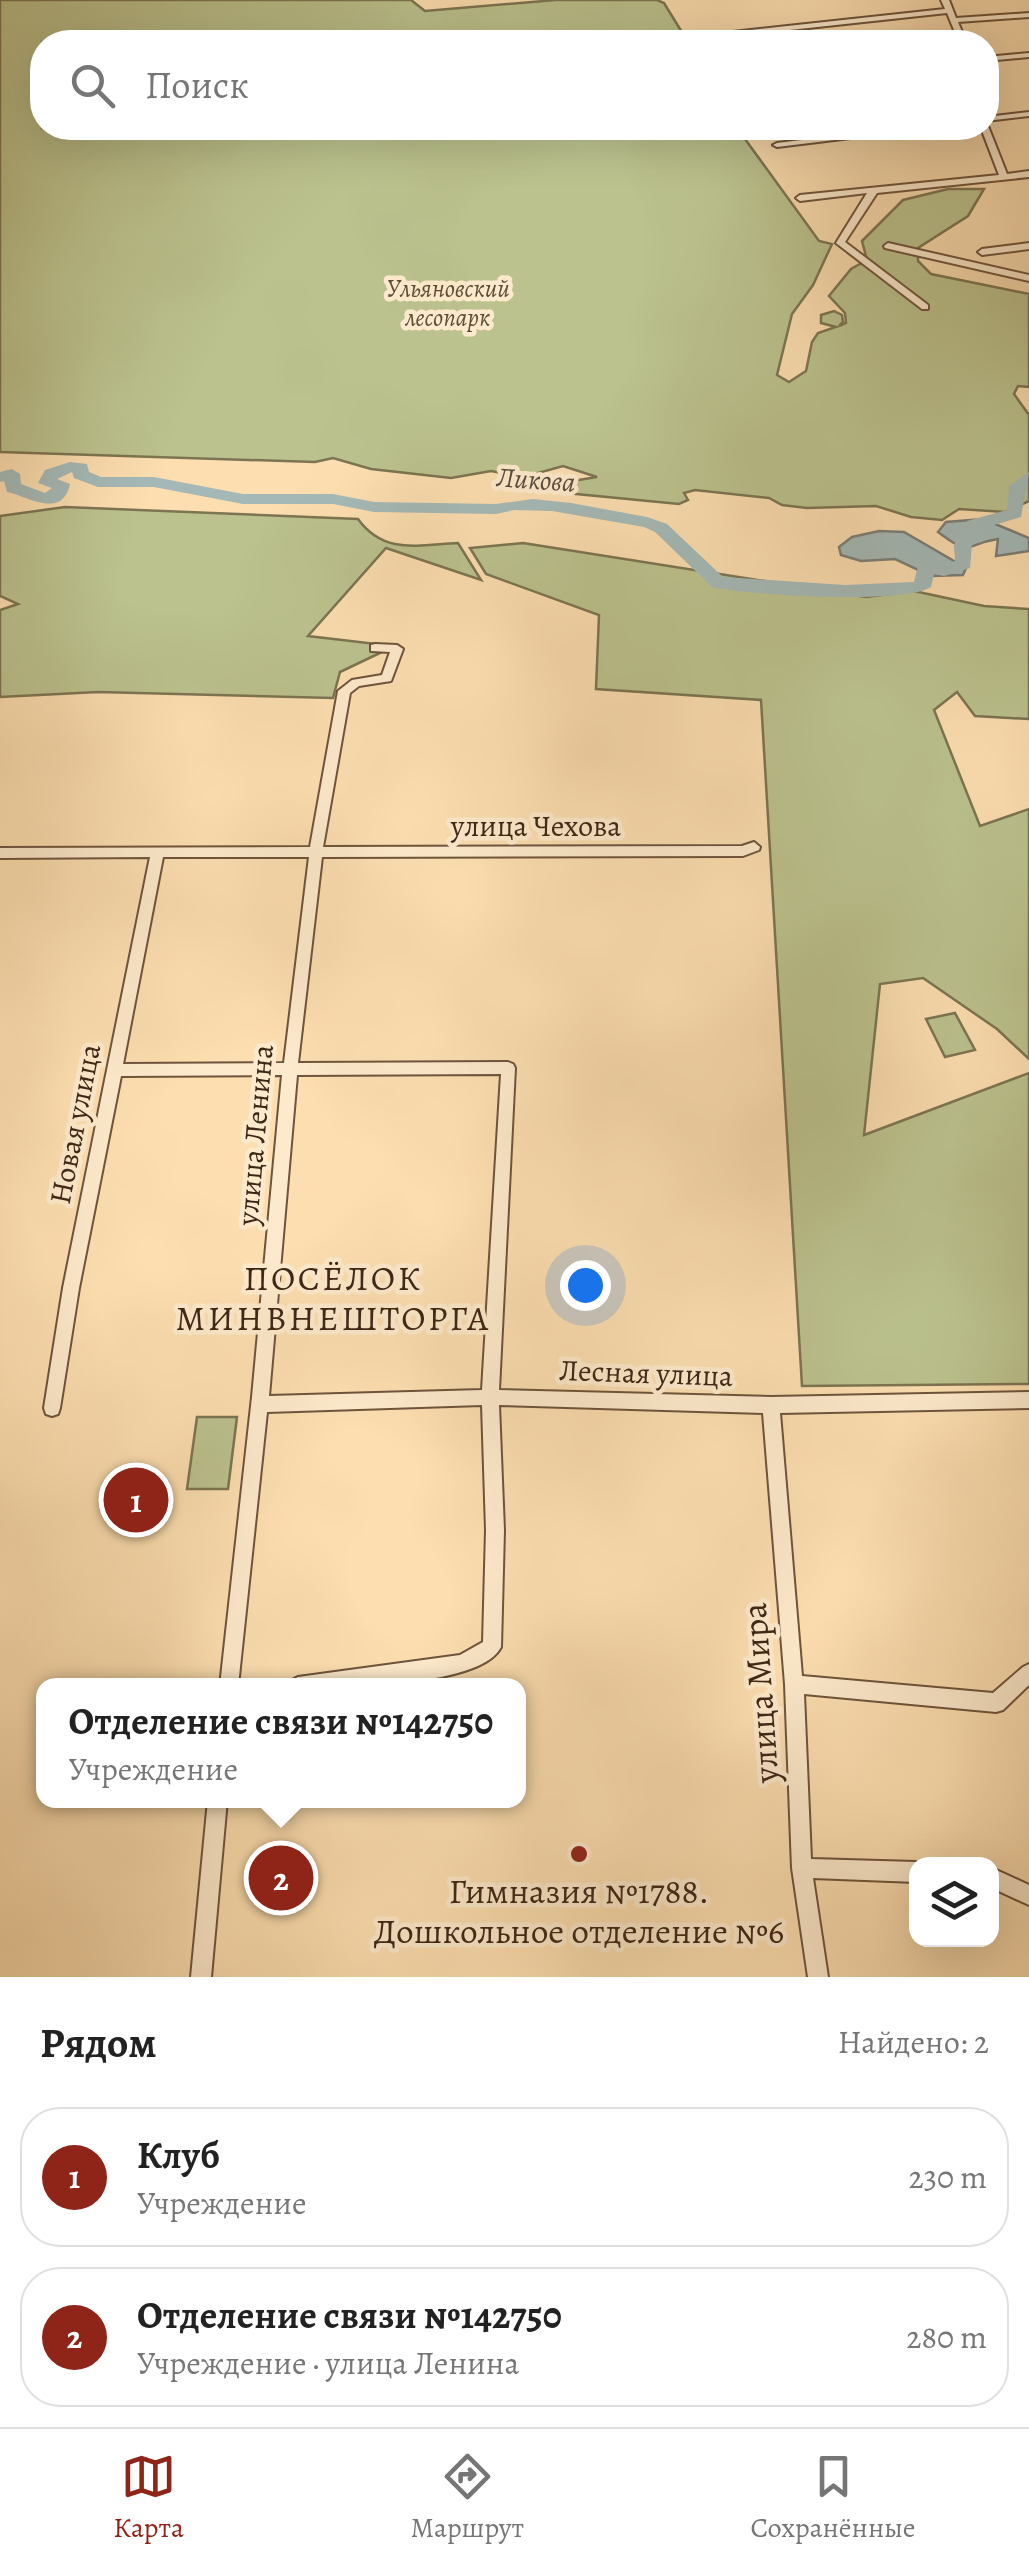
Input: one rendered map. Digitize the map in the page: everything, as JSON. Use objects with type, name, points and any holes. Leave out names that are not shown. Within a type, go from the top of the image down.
[{"type":"street","points":[[945,0],[958,30]]},
{"type":"street","points":[[791,30],[952,15],[1029,15]]},
{"type":"street","points":[[999,59],[1029,56]]},
{"type":"street","points":[[999,117],[1029,114]]},
{"type":"street","points":[[777,145],[818,140]]},
{"type":"street","points":[[990,140],[1004,176]]},
{"type":"street","points":[[800,198],[1029,174]]},
{"type":"street","points":[[874,190],[840,243],[921,308]]},
{"type":"street","points":[[888,246],[1029,278]]},
{"type":"street","points":[[982,252],[1029,246]]},
{"type":"street","name":"улица Ленина","points":[[230,1678],[260,1404],[290,1070],[328,769],[344,691],[356,682],[387,678],[397,649],[375,648]]},
{"type":"street","name":"улица Чехова","points":[[0,852],[318,854],[743,851],[754,847]]},
{"type":"street","name":"Новая улица","points":[[52,1408],[71,1288],[158,852]]},
{"type":"street","points":[[114,1070],[508,1068],[490,1397],[495,1530],[492,1647],[462,1664],[358,1678]]},
{"type":"street","name":"Лесная улица","points":[[260,1404],[490,1397],[770,1405],[1029,1400]]},
{"type":"street","name":"улица Мира","points":[[770,1405],[794,1684],[802,1868],[818,1977]]},
{"type":"street","points":[[794,1684],[996,1702],[1029,1672]]},
{"type":"street","points":[[200,1977],[217,1808]]},
{"type":"street","points":[[802,1868],[909,1872]]},
{"type":"street","points":[[999,1881],[1029,1896]]},
{"type":"green space","name":"Ульяновский лесопарк","points":[[0,0],[411,0],[425,11],[556,0],[657,0],[664,3],[681,30],[30,30],[30,140],[746,140],[819,241],[832,244],[813,285],[792,314],[777,375],[789,382],[806,371],[812,342],[818,333],[836,327],[821,323],[821,315],[834,311],[842,315],[839,326],[846,323],[845,313],[829,296],[851,269],[867,260],[862,241],[903,200],[948,189],[984,189],[968,216],[918,248],[918,261],[931,274],[1029,294],[1029,387],[1018,386],[1014,394],[1029,415],[1029,501],[1005,512],[959,509],[942,520],[911,517],[876,506],[807,508],[782,505],[769,498],[695,490],[684,493],[688,500],[679,504],[556,492],[554,484],[597,477],[563,466],[524,477],[491,471],[451,478],[371,469],[333,458],[315,462],[0,452]]},
{"type":"green space","points":[[65,507],[358,519],[379,538],[391,543],[458,543],[481,580],[386,548],[308,636],[385,645],[382,652],[340,672],[333,698],[98,692],[0,697],[0,610],[18,604],[0,596],[0,516]]},
{"type":"green space","points":[[523,543],[866,597],[914,591],[984,606],[1029,609],[1029,719],[975,716],[957,692],[934,710],[980,826],[1029,809],[1029,1059],[997,1029],[923,978],[880,984],[864,1135],[1029,1073],[1029,1384],[802,1386],[761,700],[596,689],[599,615],[486,574],[470,548]]},
{"type":"green space","points":[[955,1013],[975,1050],[945,1057],[926,1019]]},
{"type":"green space","points":[[197,1417],[237,1417],[228,1489],[187,1489]]},
{"type":"shaded area","points":[[983,519],[1029,538],[1029,551],[996,556],[998,539],[964,547],[938,532],[946,522]]},
{"type":"shaded area","points":[[879,531],[904,532],[966,568],[963,575],[931,576],[895,559],[861,561],[841,555],[839,547],[852,537]]},
{"type":"building","points":[[128,1473],[158,1474],[156,1489],[165,1490],[161,1511],[107,1510],[113,1477],[127,1477]]},
{"type":"building","points":[[268,1859],[297,1860],[294,1896],[264,1896]]},
{"type":"waterway","name":"Ликова","points":[[0,477],[12,474],[13,488],[24,489],[33,498],[49,498],[60,491],[61,484],[47,483],[51,474],[70,467],[81,468],[80,474],[98,482],[154,482],[243,499],[333,499],[374,507],[496,509],[552,505],[661,528],[718,583],[870,591],[919,587],[925,583],[925,566],[944,570],[964,564],[963,545],[973,525],[1015,513],[1018,486],[1029,477]]},
{"type":"place","name":"Клуб","points":[[136,1500]]},
{"type":"place","name":"Гимназия №1788. Дошкольное отделение №6","points":[[579,1854]]},
{"type":"place","name":"Отделение связи №142750","points":[[281,1878]]},
{"type":"district","name":"ПОСЁЛОК МИНВНЕШТОРГА","points":[[333,1298]]}]
